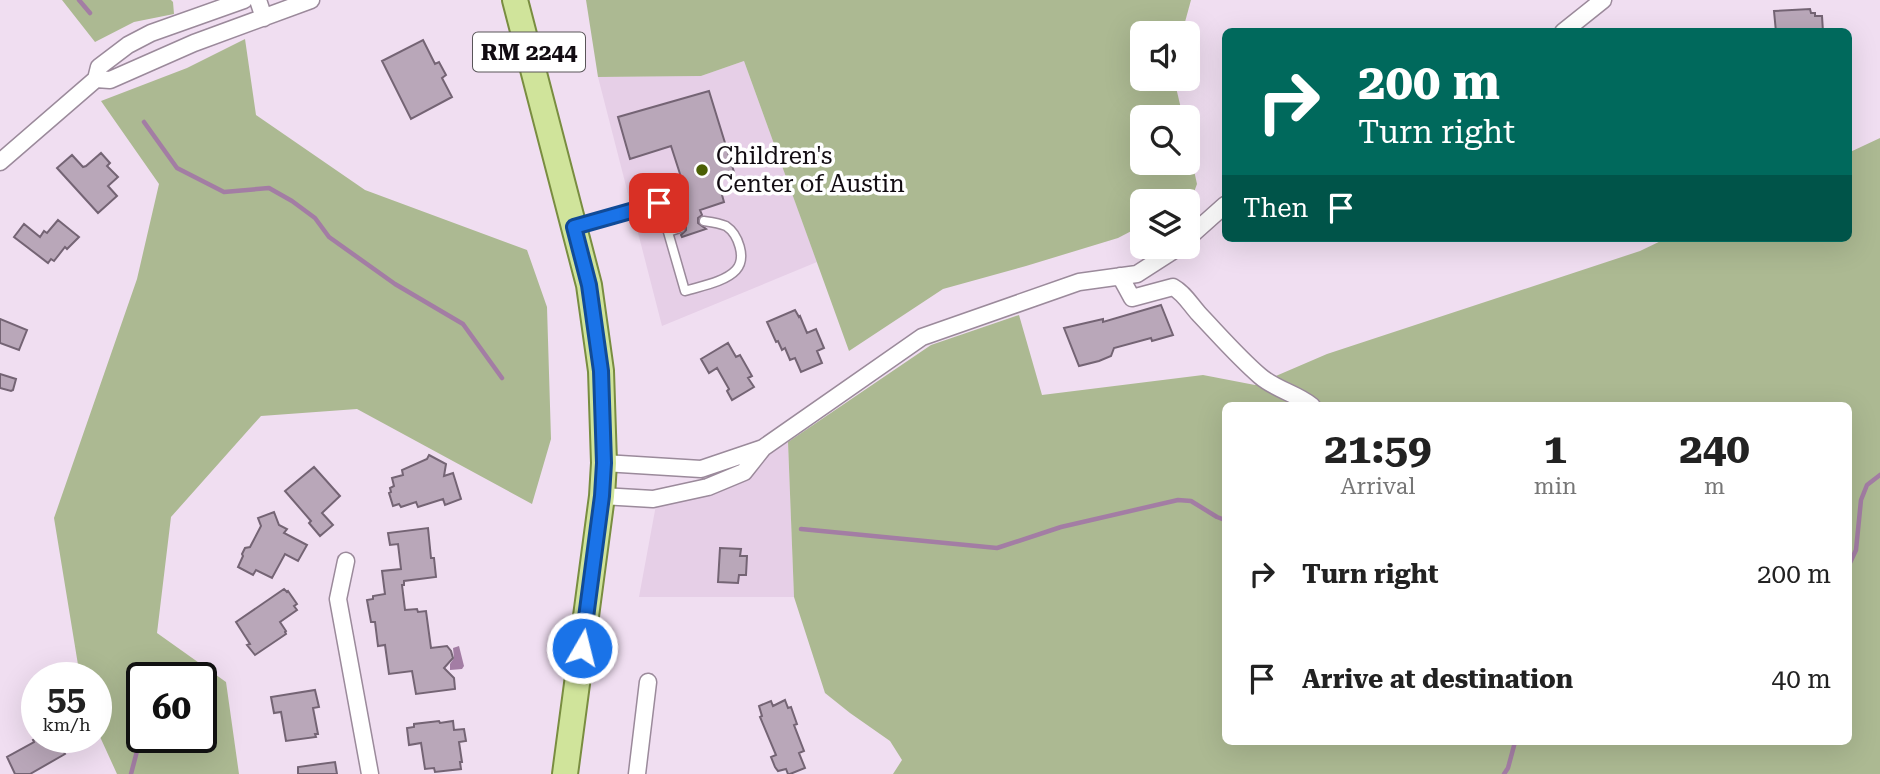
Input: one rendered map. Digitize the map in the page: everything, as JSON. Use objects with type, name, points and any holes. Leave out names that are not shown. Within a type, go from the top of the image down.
[{"type":"main road","name":"RM 2244","points":[[516,0],[589,285],[601,371],[604,463],[602,496],[565,774]]},
{"type":"street","points":[[0,162],[96,79],[99,67],[128,45],[151,33],[244,0]]},
{"type":"street","points":[[258,0],[264,18]]},
{"type":"street","points":[[1568,28],[1603,0]]},
{"type":"street","points":[[96,79],[110,80],[194,43],[304,1]]},
{"type":"street","points":[[1200,227],[1222,208]]},
{"type":"street","points":[[602,496],[653,499],[708,487],[744,471],[764,447],[922,337],[1079,282],[1137,274],[1160,259]]},
{"type":"street","points":[[1120,276],[1132,298],[1173,287],[1183,293],[1263,379],[1306,402]]},
{"type":"street","points":[[604,463],[701,469],[764,447]]},
{"type":"street","points":[[346,561],[338,599],[370,774]]},
{"type":"street","points":[[637,774],[648,682]]},
{"type":"lane","points":[[574,227],[659,203],[685,291],[727,277],[740,264],[741,254],[736,236],[726,226],[704,221]]},
{"type":"lane","points":[[668,232],[680,228]]},
{"type":"shaded area","name":"Children's Center of Austin","points":[[744,61],[817,262],[662,326],[598,77],[701,76]]},
{"type":"shaded area","points":[[788,442],[794,597],[639,597],[656,505],[718,487]]},
{"type":"shaded area","points":[[459,646],[464,666],[462,669],[450,670],[454,658],[453,648]]},
{"type":"green space","points":[[62,0],[171,0],[174,14],[134,22],[95,42]]},
{"type":"green space","points":[[586,0],[1191,0],[1185,21],[1130,21],[1130,91],[1177,91],[1180,105],[1130,105],[1130,175],[1195,175],[1197,184],[1195,189],[1130,189],[1130,232],[1118,238],[943,289],[849,351],[744,61],[701,76],[598,77]]},
{"type":"green space","points":[[245,39],[256,115],[365,190],[527,250],[547,307],[551,439],[532,504],[357,409],[261,416],[171,517],[157,633],[198,662],[126,662],[126,753],[217,753],[217,676],[226,682],[239,774],[117,774],[107,753],[112,753],[112,662],[78,662],[54,518],[137,279],[159,184],[101,101],[187,68]]},
{"type":"green space","points":[[1880,138],[1880,774],[893,774],[902,760],[890,741],[825,693],[794,597],[788,442],[931,345],[1019,315],[1042,395],[1203,375],[1255,385],[1327,354],[1640,251],[1659,242],[1852,242],[1852,151]]},
{"type":"building","points":[[1810,9],[1815,16],[1822,16],[1823,28],[1776,28],[1774,11]]},
{"type":"building","points":[[423,40],[435,64],[439,62],[446,75],[442,78],[452,97],[411,119],[382,61]]},
{"type":"building","points":[[709,91],[734,172],[717,177],[724,202],[700,210],[702,215],[698,218],[698,223],[706,229],[682,237],[686,227],[684,223],[678,222],[665,182],[681,177],[671,146],[630,159],[618,117]]},
{"type":"building","points":[[101,153],[110,163],[107,166],[118,177],[108,186],[117,196],[98,213],[57,168],[72,155],[83,167],[86,166]]},
{"type":"building","points":[[58,220],[79,237],[67,249],[65,247],[54,261],[51,259],[48,263],[14,237],[24,224],[40,237]]},
{"type":"building","points":[[1161,305],[1173,335],[1114,348],[1111,356],[1079,366],[1064,328],[1103,319],[1103,322]]},
{"type":"building","points":[[795,310],[807,333],[816,329],[824,348],[817,351],[822,363],[801,372],[795,358],[790,360],[785,348],[782,350],[778,341],[776,342],[767,322]]},
{"type":"building","points":[[0,319],[27,330],[19,350],[0,343]]},
{"type":"building","points":[[728,343],[736,357],[740,355],[752,376],[748,378],[754,387],[732,400],[717,368],[709,373],[701,359]]},
{"type":"building","points":[[0,374],[16,379],[13,390],[0,388]]},
{"type":"building","points":[[429,455],[446,464],[444,476],[453,473],[461,499],[445,505],[443,499],[418,507],[416,502],[401,507],[399,504],[393,506],[389,493],[394,486],[392,478],[403,475],[402,470],[427,459]]},
{"type":"building","points":[[314,467],[340,496],[322,513],[333,525],[320,536],[309,523],[311,521],[285,491]]},
{"type":"building","points":[[274,512],[279,525],[287,529],[284,533],[307,545],[298,561],[285,554],[272,578],[256,570],[253,575],[238,567],[242,554],[245,548],[250,547],[261,526],[258,518]]},
{"type":"building","points":[[428,528],[436,577],[404,581],[402,585],[405,610],[426,611],[431,648],[447,646],[451,651],[453,658],[444,668],[454,678],[455,689],[416,694],[412,671],[389,674],[385,645],[378,646],[375,622],[371,622],[367,600],[385,594],[382,571],[401,569],[398,544],[390,545],[388,533]]},
{"type":"building","points":[[720,548],[741,549],[740,556],[747,556],[746,575],[739,575],[738,583],[718,582]]},
{"type":"building","points":[[284,589],[297,604],[294,606],[297,610],[280,622],[286,634],[255,655],[236,622]]},
{"type":"building","points":[[315,690],[319,707],[313,708],[318,734],[315,734],[316,737],[286,741],[281,712],[274,713],[271,697]]},
{"type":"building","points":[[785,700],[788,708],[791,707],[797,724],[794,725],[804,751],[799,753],[805,768],[790,774],[786,769],[778,771],[775,767],[771,757],[776,755],[760,717],[759,706],[771,701],[773,706]]},
{"type":"building","points":[[453,721],[454,730],[464,729],[466,741],[459,742],[461,769],[435,772],[434,768],[425,769],[421,743],[409,745],[407,728],[414,727],[414,724]]},
{"type":"building","points":[[21,749],[21,753],[65,754],[30,774],[15,774],[7,757]]},
{"type":"building","points":[[335,762],[337,774],[298,774],[298,767]]},
{"type":"waterway","points":[[79,0],[90,13]]},
{"type":"waterway","points":[[144,122],[177,168],[224,192],[269,188],[292,201],[315,218],[329,237],[395,284],[463,324],[502,378]]},
{"type":"waterway","points":[[1852,558],[1856,550],[1861,500],[1867,485],[1880,475]]},
{"type":"waterway","points":[[801,529],[997,548],[1061,527],[1178,500],[1191,501],[1222,519]]},
{"type":"waterway","points":[[1504,774],[1514,745]]},
{"type":"waterway","points":[[131,774],[136,753]]},
{"type":"place","name":"Children's Center of Austin","points":[[702,170]]},
{"type":"route","points":[[582,648],[604,463],[601,371],[589,285],[574,227],[659,203]]}]
